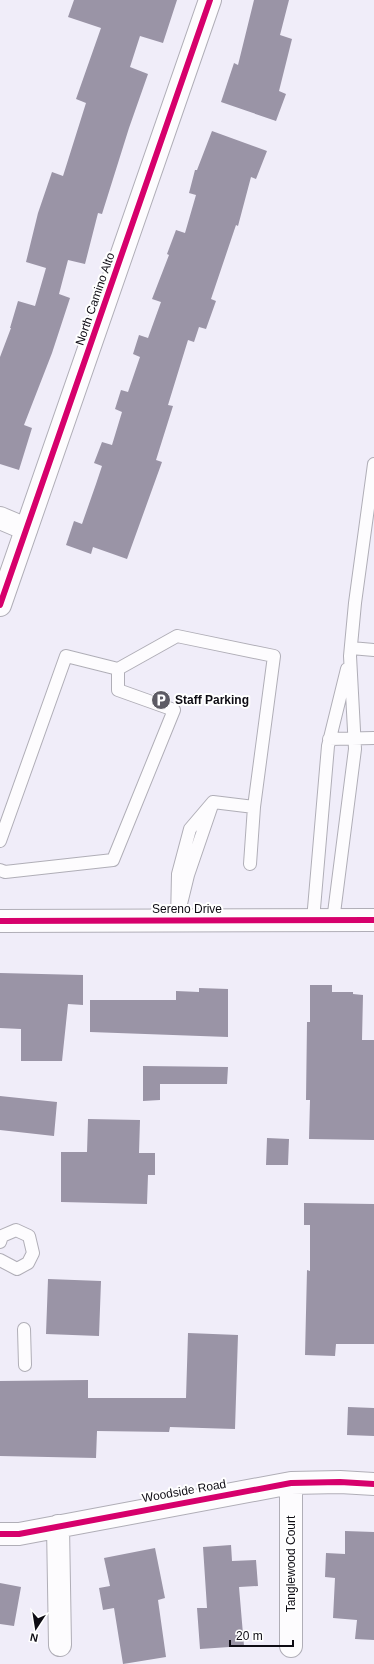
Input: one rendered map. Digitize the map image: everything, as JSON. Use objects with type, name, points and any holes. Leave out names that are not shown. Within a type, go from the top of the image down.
[{"type":"street","name":"North Camino Alto","points":[[0,605],[210,0]]},
{"type":"street","points":[[0,518],[26,529]]},
{"type":"street","name":"Sereno Drive","points":[[0,921],[374,920]]},
{"type":"street","name":"Woodside Road","points":[[0,1534],[19,1534],[291,1483],[340,1482],[374,1484]]},
{"type":"street","name":"Tanglewood Court","points":[[291,1483],[291,1646]]},
{"type":"street","points":[[58,1526],[60,1644]]},
{"type":"lane","points":[[323,920],[355,749],[351,652],[355,603],[374,464]]},
{"type":"lane","points":[[0,841],[66,656],[118,669],[177,636],[274,656],[254,807],[250,864]]},
{"type":"lane","points":[[351,652],[374,650]]},
{"type":"lane","points":[[323,920],[329,739],[351,652]]},
{"type":"lane","points":[[0,870],[5,872],[113,860],[174,710],[118,690],[118,669]]},
{"type":"lane","points":[[329,739],[374,738]]},
{"type":"lane","points":[[177,920],[178,874],[190,829],[213,802],[254,807]]},
{"type":"lane","points":[[0,1242],[2,1236],[16,1230],[30,1236],[33,1253],[28,1264],[17,1269],[0,1260]]},
{"type":"lane","points":[[24,1329],[25,1365]]},
{"type":"building","points":[[74,0],[177,0],[163,43],[140,36],[130,67],[148,74],[102,214],[98,213],[85,264],[68,260],[59,294],[70,298],[52,353],[24,425],[32,428],[19,470],[0,464],[0,357],[11,328],[18,301],[35,306],[46,268],[26,262],[38,213],[52,172],[63,176],[86,103],[76,99],[101,28],[68,17]]},
{"type":"building","points":[[254,0],[289,0],[280,35],[292,39],[279,91],[286,94],[276,121],[221,102],[234,63],[238,65]]},
{"type":"building","points":[[212,131],[267,151],[256,179],[251,177],[238,226],[236,225],[211,299],[216,301],[206,329],[199,327],[194,342],[188,340],[168,405],[173,406],[156,460],[162,462],[127,559],[93,547],[91,554],[66,545],[74,521],[82,524],[96,484],[102,466],[94,463],[102,442],[112,445],[122,412],[115,409],[121,390],[128,392],[140,357],[133,354],[139,335],[148,338],[161,302],[152,299],[169,255],[167,254],[176,230],[185,233],[196,195],[189,193],[195,170],[197,170]]},
{"type":"building","points":[[0,973],[83,975],[83,1005],[68,1004],[62,1061],[21,1061],[21,1029],[0,1028]]},
{"type":"building","points":[[310,985],[332,985],[332,992],[353,992],[353,994],[363,995],[362,1040],[374,1040],[374,1140],[309,1139],[310,1100],[306,1100],[307,1022],[310,1022]]},
{"type":"building","points":[[199,988],[228,989],[228,1037],[90,1032],[90,1000],[176,1000],[176,991],[199,992]]},
{"type":"building","points":[[143,1066],[228,1067],[227,1084],[160,1084],[160,1100],[143,1101]]},
{"type":"building","points":[[0,1096],[57,1102],[54,1136],[0,1130]]},
{"type":"building","points":[[88,1119],[140,1120],[139,1153],[155,1153],[155,1175],[148,1175],[147,1204],[61,1202],[61,1152],[87,1152]]},
{"type":"building","points":[[267,1138],[289,1139],[288,1165],[266,1165]]},
{"type":"building","points":[[304,1203],[374,1204],[374,1344],[336,1344],[335,1356],[305,1355],[307,1270],[310,1271],[310,1225],[304,1225]]},
{"type":"building","points":[[48,1279],[101,1281],[99,1336],[46,1334]]},
{"type":"building","points":[[188,1333],[238,1335],[235,1429],[170,1427],[169,1432],[97,1431],[96,1458],[0,1456],[0,1381],[88,1380],[88,1398],[186,1398]]},
{"type":"building","points":[[348,1407],[374,1408],[374,1436],[347,1435]]},
{"type":"building","points":[[345,1531],[374,1532],[374,1640],[355,1639],[357,1620],[333,1618],[335,1578],[325,1577],[326,1553],[345,1554]]},
{"type":"building","points":[[231,1545],[232,1561],[256,1560],[258,1586],[239,1587],[244,1646],[200,1649],[197,1608],[207,1608],[203,1547]]},
{"type":"building","points":[[155,1548],[165,1598],[158,1600],[166,1657],[123,1664],[114,1608],[103,1610],[99,1588],[110,1586],[104,1558]]},
{"type":"building","points":[[0,1583],[21,1587],[14,1626],[0,1624]]},
{"type":"cycle path","points":[[0,605],[210,0]]},
{"type":"cycle path","points":[[0,921],[374,920]]},
{"type":"cycle path","points":[[0,1534],[19,1534],[291,1483],[340,1482],[374,1484]]},
{"type":"place","name":"Staff Parking","points":[[161,700]]}]
